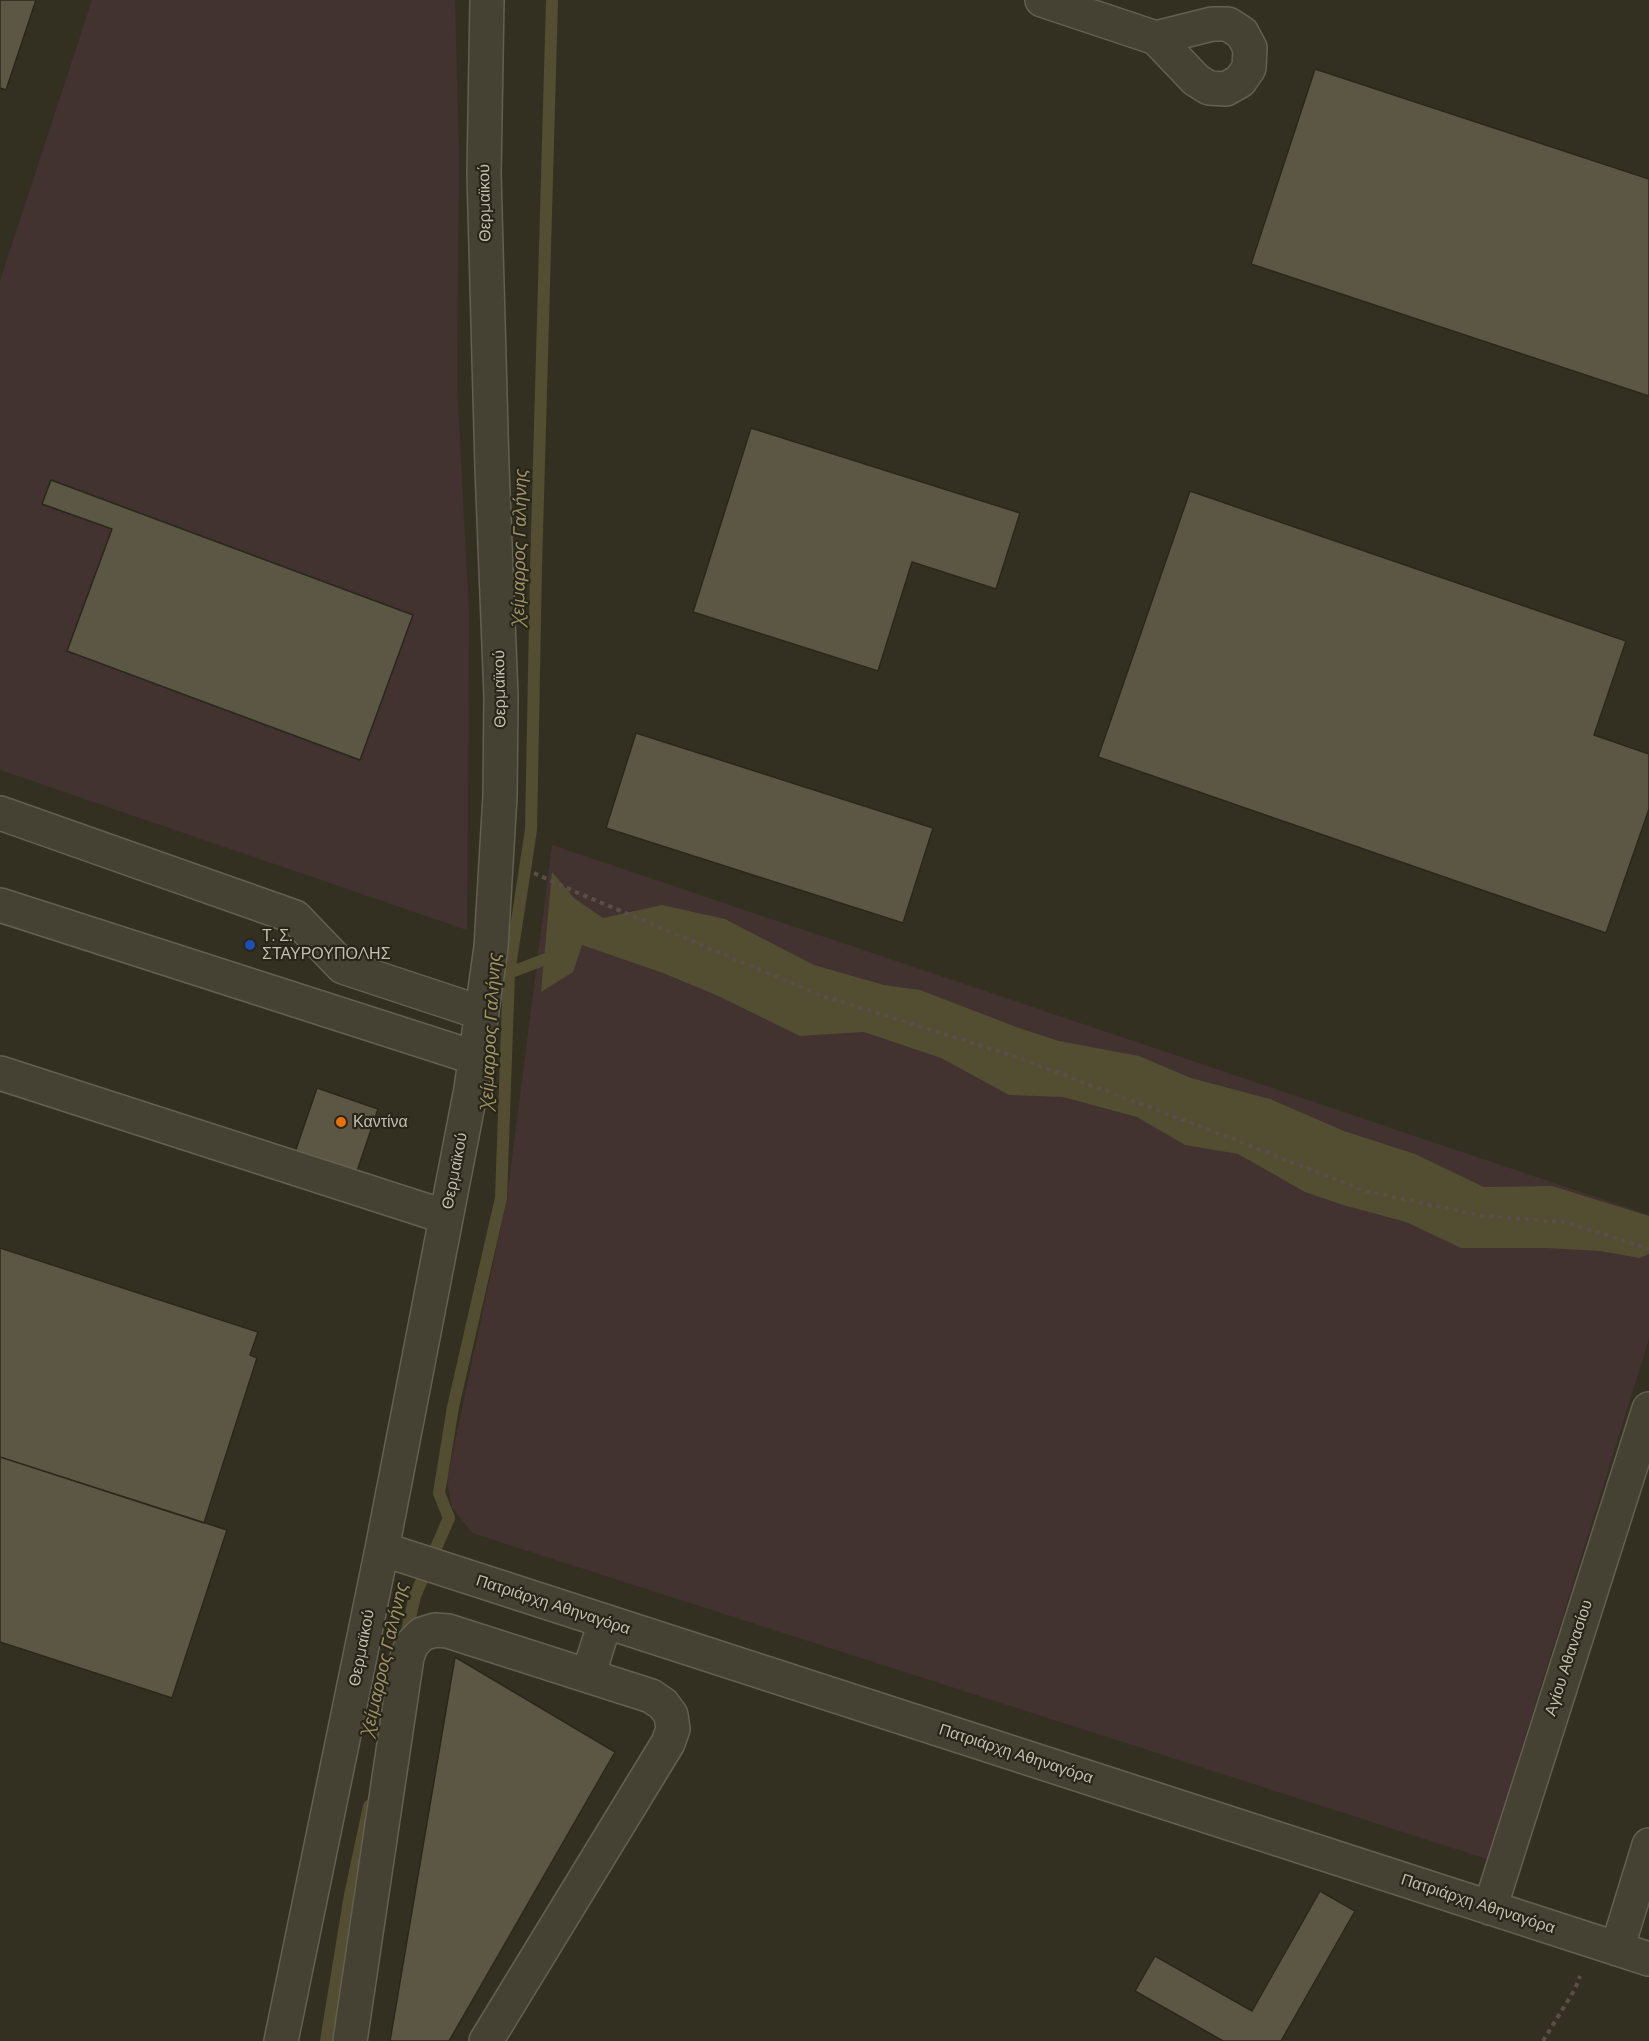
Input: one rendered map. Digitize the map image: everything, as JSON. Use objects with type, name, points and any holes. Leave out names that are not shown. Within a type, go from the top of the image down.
[{"type":"street","name":"Θερμαϊκού","points":[[281,2041],[382,1550],[446,1217],[476,1058],[491,947],[498,857],[501,696],[484,174],[487,0]]},
{"type":"street","points":[[1042,0],[1156,38]]},
{"type":"street","points":[[0,813],[295,917],[343,967],[482,1013]]},
{"type":"street","points":[[0,905],[476,1058]]},
{"type":"street","points":[[0,1073],[446,1217]]},
{"type":"street","name":"Αγίου Αθανασίου","points":[[1490,1908],[1649,1409]]},
{"type":"street","name":"Πατριάρχη Αθηναγόρα","points":[[382,1550],[1649,1959]]},
{"type":"street","points":[[588,1676],[606,1622]]},
{"type":"street","points":[[350,2041],[407,1657],[412,1644],[422,1634],[435,1630],[448,1631],[651,1696],[663,1704],[671,1715],[673,1729],[668,1743],[486,2041]]},
{"type":"street","points":[[1606,1946],[1643,1885],[1649,1845]]},
{"type":"path","points":[[498,857],[816,993],[1013,1056],[1365,1191],[1483,1216],[1564,1222],[1649,1249]]},
{"type":"path","points":[[1542,2041],[1606,1946]]},
{"type":"shaded area","points":[[92,0],[455,0],[459,155],[457,385],[469,613],[467,930],[0,770],[0,281]],"holes":[[[51,480],[413,615],[360,759],[67,651],[112,529],[42,504]]]},
{"type":"shaded area","points":[[552,845],[1649,1215],[1649,1339],[1487,1859],[472,1533],[452,1507],[447,1479],[507,1198]]},
{"type":"shaded area","points":[[552,872],[574,898],[603,918],[662,905],[725,919],[814,965],[884,985],[920,990],[1059,1041],[1139,1056],[1191,1078],[1270,1099],[1344,1131],[1415,1154],[1484,1187],[1552,1186],[1649,1216],[1649,1254],[1640,1258],[1600,1251],[1546,1248],[1461,1248],[1406,1222],[1305,1192],[1238,1154],[1185,1145],[1137,1117],[1063,1097],[1009,1095],[941,1058],[864,1032],[800,1036],[716,995],[663,973],[582,945],[573,972],[541,992]]},
{"type":"building","points":[[0,0],[36,0],[6,90],[0,88]]},
{"type":"building","points":[[1315,69],[1649,179],[1649,396],[1251,264]]},
{"type":"building","points":[[751,428],[1020,513],[996,589],[912,562],[878,671],[693,612]]},
{"type":"building","points":[[51,480],[413,615],[360,760],[67,651],[112,529],[42,504]]},
{"type":"building","points":[[1190,491],[1626,641],[1594,735],[1649,754],[1649,809],[1606,933],[1098,757]]},
{"type":"building","points":[[636,733],[933,828],[903,923],[606,828]]},
{"type":"building","points":[[317,1088],[378,1109],[354,1180],[293,1158]]},
{"type":"building","points":[[0,1248],[258,1332],[250,1355],[257,1358],[204,1523],[0,1457]]},
{"type":"building","points":[[0,1457],[227,1530],[172,1698],[0,1642]]},
{"type":"building","points":[[455,1657],[615,1752],[449,2041],[390,2041]]},
{"type":"building","points":[[1320,1891],[1355,1911],[1281,2041],[1223,2041],[1135,1991],[1155,1956],[1252,2011]]},
{"type":"waterway","name":"Χείμαρρος Γαλήνης","points":[[405,1639],[415,1596],[449,1518],[439,1493],[453,1407],[501,1198],[509,973],[531,830],[552,0]]},
{"type":"waterway","points":[[509,973],[559,954]]},
{"type":"waterway","name":"Χείμαρρος Γαλήνης","points":[[326,2041],[350,1895],[369,1806]]},
{"type":"place","name":"Τ. Σ. ΣΤΑΥΡΟΥΠΟΛΗΣ","points":[[250,945]]},
{"type":"place","name":"Καντίνα","points":[[341,1122]]}]
